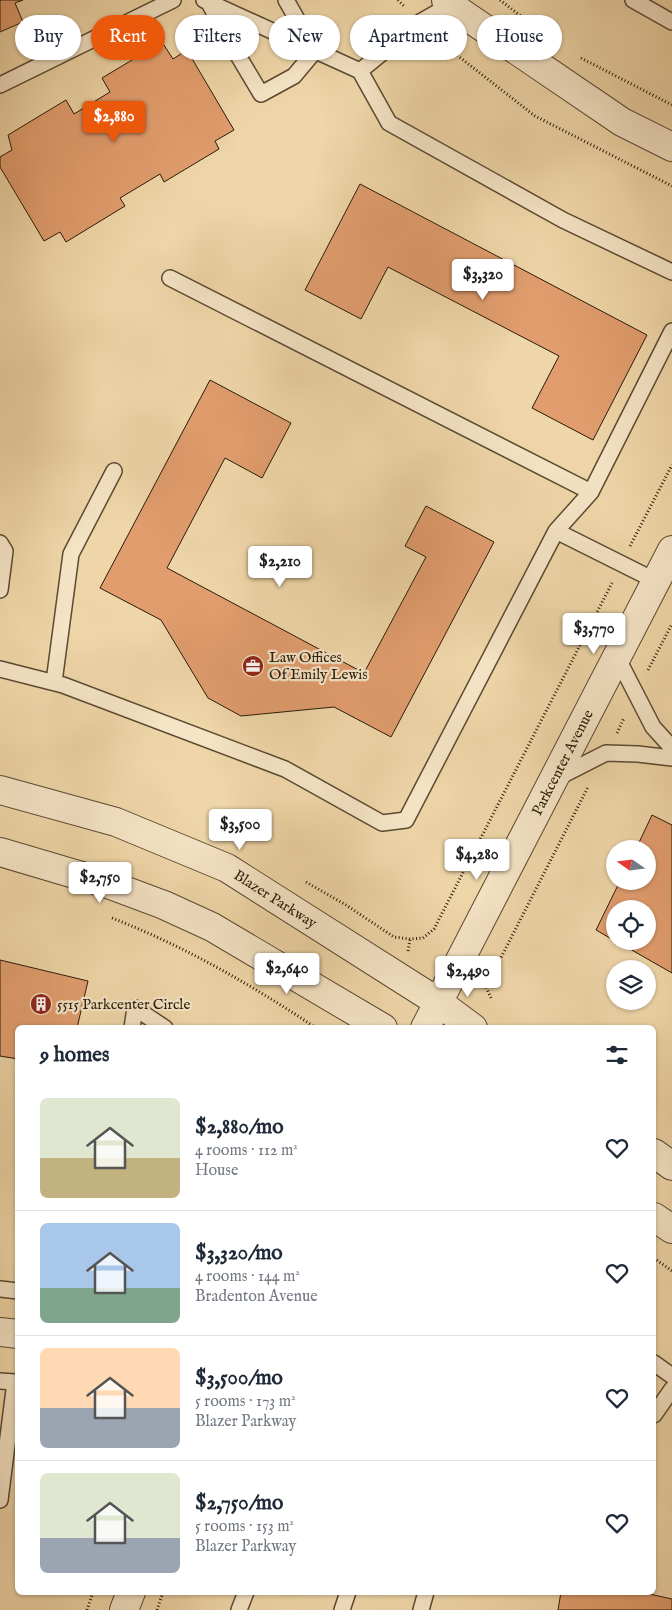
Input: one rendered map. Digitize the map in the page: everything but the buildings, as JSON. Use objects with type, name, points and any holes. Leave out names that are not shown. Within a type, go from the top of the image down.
[{"type":"street","points":[[450,2],[622,122],[672,148]]},
{"type":"street","name":"Parkcenter Avenue","points":[[426,1025],[672,550]]},
{"type":"street","name":"Blazer Parkway","points":[[0,790],[116,822],[227,868],[438,1002],[470,1025]]},
{"type":"street","points":[[0,852],[105,883],[164,904],[212,927],[378,1025]]},
{"type":"street","points":[[656,1154],[672,1166]]},
{"type":"street","points":[[656,1218],[672,1230]]},
{"type":"street","points":[[0,1332],[15,1334]]},
{"type":"street","points":[[124,1610],[130,1595]]},
{"type":"lane","points":[[0,86],[173,0]]},
{"type":"lane","points":[[286,0],[294,15]]},
{"type":"lane","points":[[633,0],[672,22]]},
{"type":"lane","points":[[207,2],[269,30]]},
{"type":"lane","points":[[207,2],[261,94],[294,76],[307,60]]},
{"type":"lane","points":[[430,15],[450,2]]},
{"type":"lane","points":[[335,60],[360,71],[389,123],[563,220],[672,272]]},
{"type":"lane","points":[[360,71],[373,60]]},
{"type":"lane","points":[[170,278],[591,492]]},
{"type":"lane","points":[[0,669],[54,682],[176,726],[285,769],[382,822],[406,820],[556,531],[591,492],[672,331]]},
{"type":"lane","points":[[54,682],[70,554],[114,471]]},
{"type":"lane","points":[[556,531],[656,580]]},
{"type":"lane","points":[[0,543],[5,551],[0,590]]},
{"type":"lane","points":[[617,657],[653,727],[672,748]]},
{"type":"lane","points":[[553,780],[606,753],[672,758]]},
{"type":"lane","points":[[132,1025],[135,1008],[160,1025]]},
{"type":"lane","points":[[0,1289],[15,1291]]},
{"type":"lane","points":[[656,1364],[672,1376]]},
{"type":"lane","points":[[0,1381],[14,1382],[0,1500]]},
{"type":"lane","points":[[656,1411],[672,1389]]},
{"type":"lane","points":[[239,1610],[245,1595]]},
{"type":"lane","points":[[342,1610],[347,1595]]},
{"type":"lane","points":[[420,1610],[425,1595]]},
{"type":"path","points":[[398,0],[413,15]]},
{"type":"path","points":[[500,0],[520,15]]},
{"type":"path","points":[[576,55],[672,105]]},
{"type":"path","points":[[463,60],[535,116],[672,186]]},
{"type":"path","points":[[410,939],[422,938],[434,929],[438,922],[672,465]]},
{"type":"path","points":[[491,998],[486,987],[672,624]]},
{"type":"path","points":[[103,915],[138,928],[233,976],[311,1025]]},
{"type":"path","points":[[656,1259],[672,1271]]},
{"type":"path","points":[[87,1610],[92,1595]]},
{"type":"path","points":[[158,1610],[162,1595]]},
{"type":"place","name":"Law Offices Of Emily Lewis","points":[[253,666]]},
{"type":"place","name":"5515 Parkcenter Circle","points":[[41,1004]]}]
